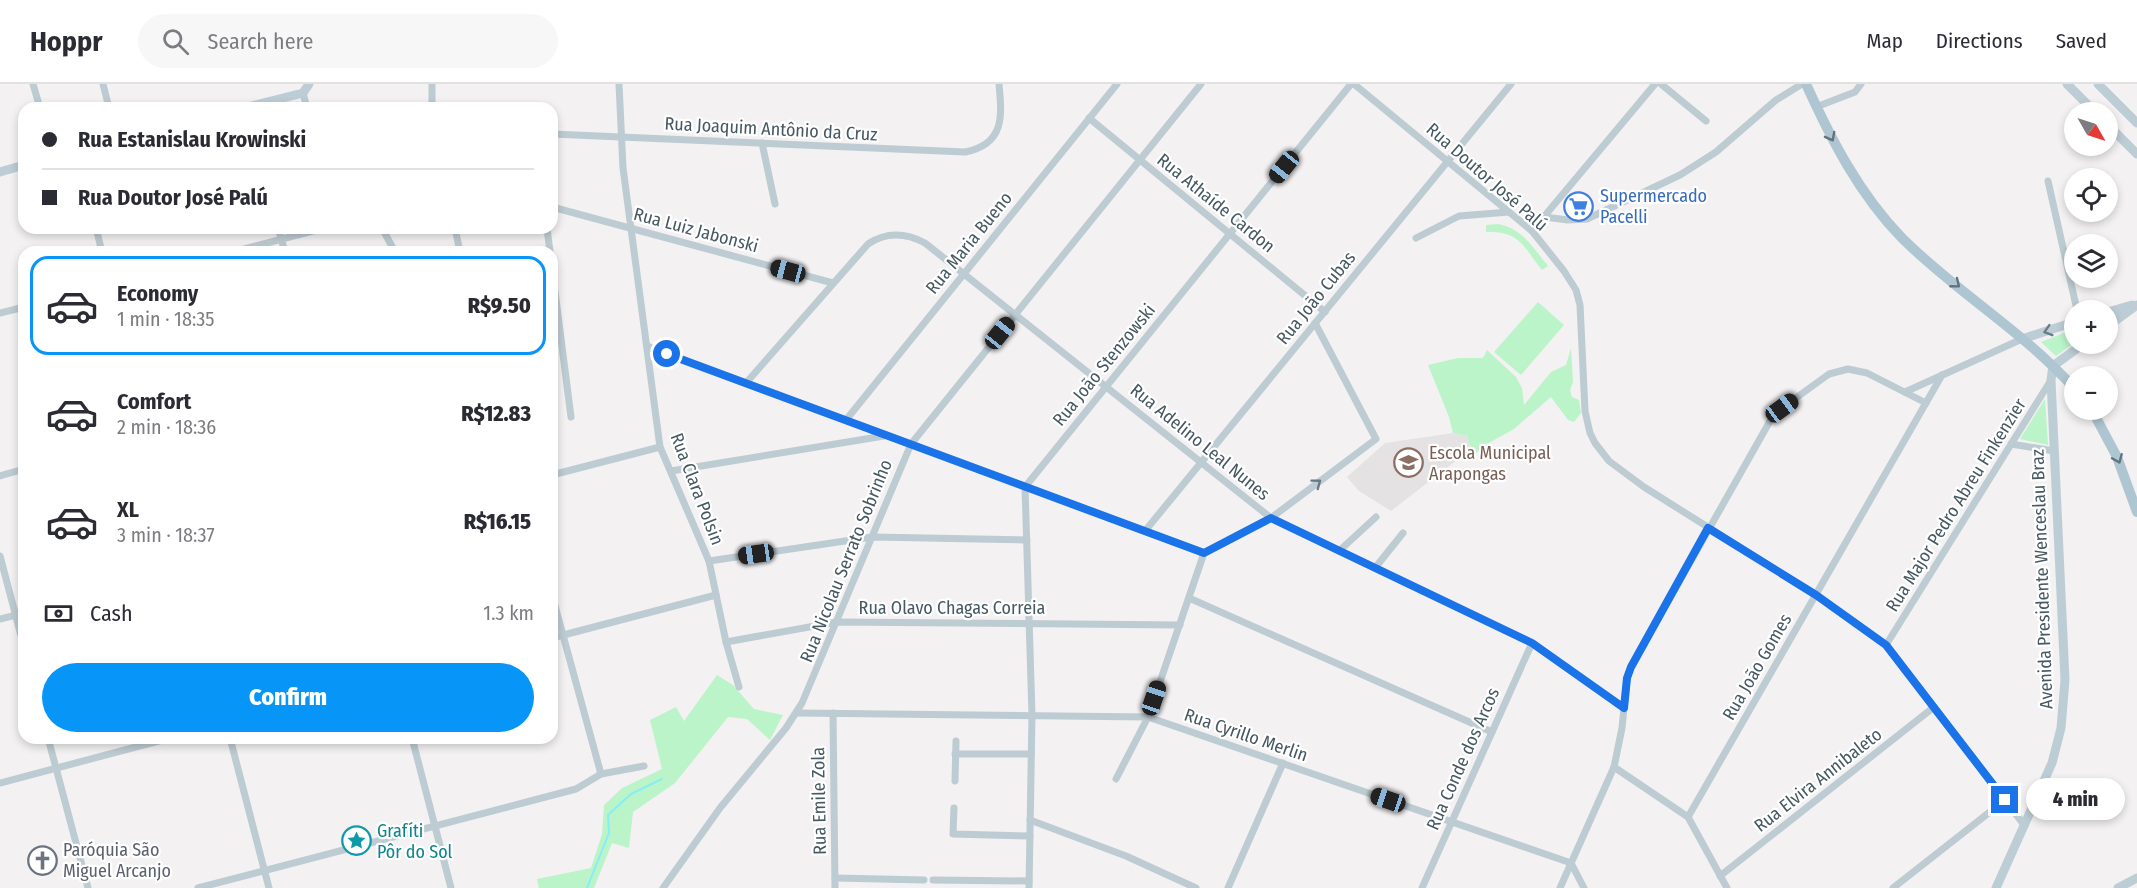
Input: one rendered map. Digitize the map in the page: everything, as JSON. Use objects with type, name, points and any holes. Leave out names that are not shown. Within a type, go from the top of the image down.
[{"type":"main road","points":[[1804,84],[1850,170],[1886,220],[1927,261],[2022,339],[2064,378]]},
{"type":"main road","points":[[2097,420],[2117,457],[2137,512]]},
{"type":"street","points":[[33,84],[38,102]]},
{"type":"street","points":[[103,84],[108,102]]},
{"type":"street","points":[[432,84],[432,102]]},
{"type":"street","name":"Rua Clara Polsin","points":[[620,84],[621,137],[631,228],[660,447],[710,561],[726,642],[739,687]]},
{"type":"street","name":"Rua Joaquim Antônio da Cruz","points":[[558,134],[972,151],[987,143],[998,130],[1001,122],[999,84]]},
{"type":"street","name":"Rua Maria Bueno","points":[[846,420],[1116,84]]},
{"type":"street","name":"Rua Nicolau Serrato Sobrinho","points":[[663,888],[709,823],[797,713],[813,681],[910,444],[1201,84]]},
{"type":"street","name":"Rua Doutor José Palú","points":[[1352,84],[1532,231],[1564,271],[1576,290],[1581,323],[1585,411],[1590,433],[1605,456],[1620,471],[1816,595],[1886,645],[2025,826]]},
{"type":"street","name":"Rua João Stenzowski","points":[[1025,487],[1352,84]]},
{"type":"street","name":"Rua João Cubas","points":[[1145,531],[1511,84]]},
{"type":"street","points":[[1532,231],[1654,84]]},
{"type":"street","points":[[1661,84],[1706,121]]},
{"type":"street","points":[[1544,217],[1568,220],[1587,219],[1680,175],[1708,158],[1776,100],[1804,84]]},
{"type":"street","points":[[1816,106],[1855,92],[1861,84]]},
{"type":"street","points":[[2067,84],[2085,102]]},
{"type":"street","points":[[2098,84],[2137,123]]},
{"type":"street","points":[[264,102],[306,88]]},
{"type":"street","name":"Rua Athaíde Cardon","points":[[1089,118],[1325,312]]},
{"type":"street","points":[[2118,135],[2137,154]]},
{"type":"street","points":[[762,144],[775,204]]},
{"type":"street","points":[[0,172],[18,167]]},
{"type":"street","points":[[2048,181],[2075,300]]},
{"type":"street","name":"Rua Luiz Jabonski","points":[[558,209],[833,283]]},
{"type":"street","points":[[1416,238],[1459,216],[1509,212]]},
{"type":"street","points":[[280,234],[283,246]]},
{"type":"street","points":[[255,246],[301,234]]},
{"type":"street","name":"Rua Adelino Leal Nunes","points":[[833,283],[860,252],[875,239],[904,235],[926,243],[1271,518],[1532,643],[1624,708]]},
{"type":"street","points":[[746,383],[833,283]]},
{"type":"street","points":[[2118,309],[2137,304]]},
{"type":"street","points":[[2118,318],[2137,304]]},
{"type":"street","points":[[0,313],[18,308]]},
{"type":"street","points":[[558,315],[571,417]]},
{"type":"street","points":[[1116,778],[1148,717],[1204,553],[1271,518],[1376,439],[1315,323]]},
{"type":"street","points":[[1905,392],[2022,339],[2064,325]]},
{"type":"street","points":[[647,346],[1204,553]]},
{"type":"street","points":[[2053,366],[2069,354]]},
{"type":"street","name":"Avenida Presidente Wenceslau Braz","points":[[1996,888],[2045,779],[2058,744],[2064,706],[2065,680],[2051,380],[2053,366]]},
{"type":"street","points":[[1560,888],[1614,767],[1627,678],[1631,667],[1770,421],[1782,408],[1823,378],[1839,370],[1857,370],[1926,403]]},
{"type":"street","name":"Rua João Gomes","points":[[1688,817],[1942,375]]},
{"type":"street","name":"Rua Major Pedro Abreu Finkenzier","points":[[1886,645],[2051,380]]},
{"type":"street","points":[[671,471],[887,435]]},
{"type":"street","points":[[2011,444],[2054,451]]},
{"type":"street","points":[[558,473],[660,447]]},
{"type":"street","points":[[0,476],[18,471]]},
{"type":"street","points":[[933,880],[1029,884],[1032,716],[1025,487]]},
{"type":"street","points":[[1339,550],[1376,517]]},
{"type":"street","points":[[1375,568],[1403,533]]},
{"type":"street","points":[[710,561],[872,537],[1027,540]]},
{"type":"street","points":[[0,556],[18,623]]},
{"type":"street","points":[[558,636],[716,595]]},
{"type":"street","points":[[1189,598],[1492,732]]},
{"type":"street","points":[[0,619],[16,615]]},
{"type":"street","points":[[558,617],[601,774]]},
{"type":"street","name":"Rua Olavo Chagas Correia","points":[[726,642],[837,622],[1180,625]]},
{"type":"street","name":"Rua Conde dos Arcos","points":[[1422,888],[1532,643]]},
{"type":"street","name":"Rua Elvira Annibaleto","points":[[1720,876],[1934,707]]},
{"type":"street","name":"Rua Cyrillo Merlin","points":[[797,713],[1148,717],[1571,863]]},
{"type":"street","name":"Rua Emile Zola","points":[[833,713],[835,888]]},
{"type":"street","points":[[955,781],[956,741]]},
{"type":"street","points":[[50,744],[88,888]]},
{"type":"street","points":[[0,783],[147,744]]},
{"type":"street","points":[[232,744],[269,888]]},
{"type":"street","points":[[414,744],[451,888]]},
{"type":"street","points":[[956,754],[1031,754]]},
{"type":"street","points":[[1228,888],[1282,763]]},
{"type":"street","points":[[198,888],[576,789],[601,774],[644,766]]},
{"type":"street","points":[[1614,767],[1688,817],[1727,888]]},
{"type":"street","points":[[1893,888],[2005,800]]},
{"type":"street","points":[[954,808],[953,834],[1030,836]]},
{"type":"street","points":[[1030,820],[1126,856],[1196,888]]},
{"type":"street","points":[[1571,863],[1584,888]]},
{"type":"street","points":[[835,878],[924,880]]},
{"type":"street","points":[[2118,888],[2137,878]]},
{"type":"shaded area","name":"Escola Municipal Arapongas","points":[[1453,433],[1467,436],[1471,449],[1391,511],[1359,491],[1347,477],[1385,443]]},
{"type":"green space","points":[[1498,224],[1520,234],[1548,266],[1542,270],[1519,241],[1513,237],[1497,232],[1486,232],[1486,225]]},
{"type":"green space","points":[[1538,302],[1564,325],[1521,375],[1494,352]]},
{"type":"green space","points":[[2064,333],[2064,350],[2056,356],[2041,342]]},
{"type":"green space","points":[[1571,348],[1573,382],[1570,390],[1572,397],[1579,400],[1581,413],[1574,422],[1568,420],[1551,397],[1514,429],[1485,445],[1475,454],[1467,436],[1453,433],[1428,365],[1458,358],[1483,358],[1487,350],[1516,377],[1522,388],[1524,405],[1551,372],[1566,365]]},
{"type":"green space","points":[[2045,399],[2048,445],[2020,439]]},
{"type":"green space","points":[[717,675],[733,685],[754,709],[783,715],[770,740],[747,719],[728,717],[675,783],[633,812],[629,848],[612,843],[594,888],[539,888],[537,879],[591,868],[602,834],[604,805],[622,788],[662,769],[650,720],[676,707],[684,721]]},
{"type":"waterway","points":[[587,888],[609,833],[608,815],[631,794],[662,779]]},
{"type":"place","name":"Supermercado Pacelli","points":[[1579,206]]},
{"type":"place","name":"Escola Municipal Arapongas","points":[[1408,463]]},
{"type":"place","name":"Grafíti Pôr do Sol","points":[[356,841]]},
{"type":"place","name":"Paróquia São Miguel Arcanjo","points":[[42,860]]},
{"type":"route","points":[[667,354],[1204,553],[1271,518],[1532,643],[1624,708],[1627,678],[1631,667],[1708,528],[1816,595],[1886,645],[2005,800]]}]
